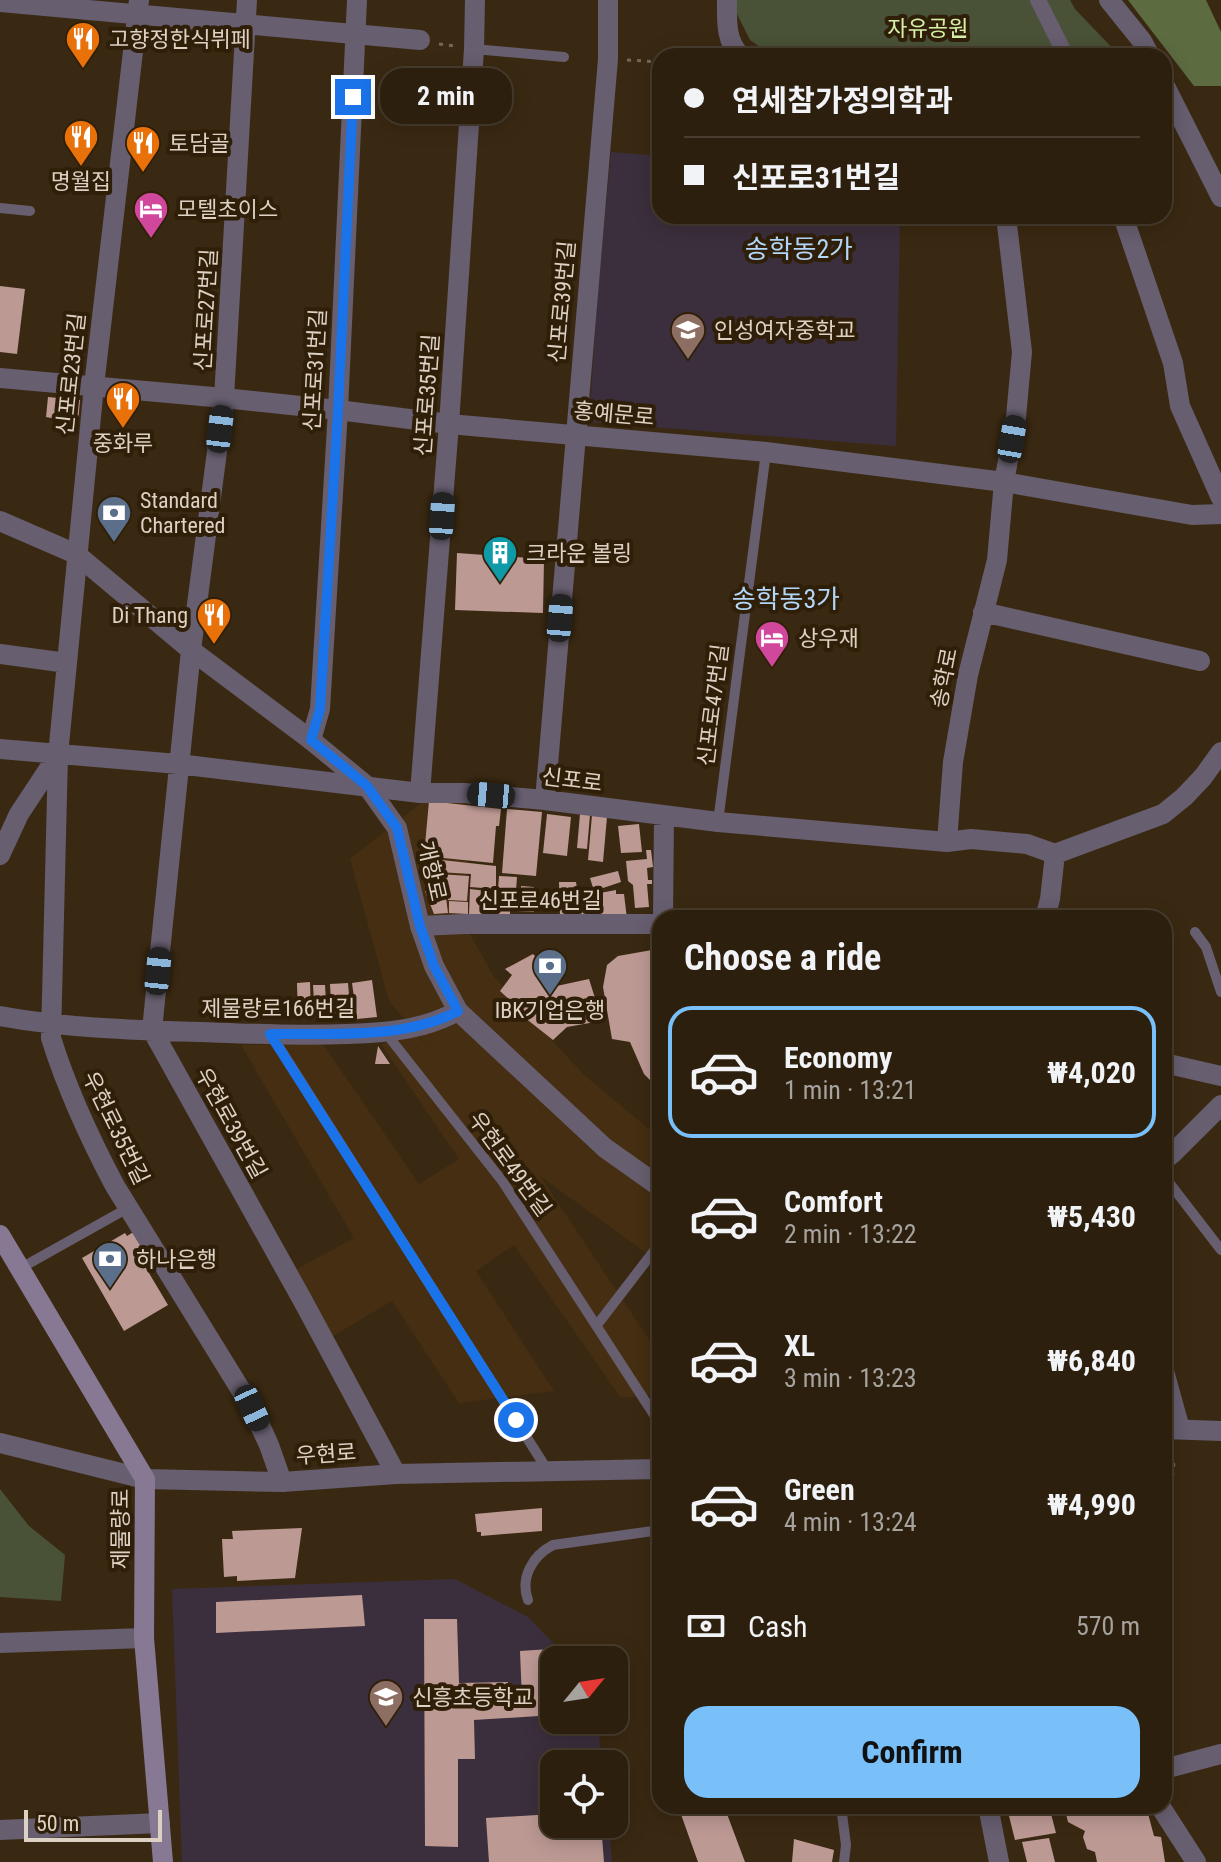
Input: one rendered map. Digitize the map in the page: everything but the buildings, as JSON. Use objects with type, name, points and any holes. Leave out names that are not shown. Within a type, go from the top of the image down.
[{"type":"main road","name":"제물량로","points":[[0,1235],[145,1479],[144,1638],[163,1862]]},
{"type":"street","name":"신포로27번길","points":[[178,764],[224,398],[247,0]]},
{"type":"street","name":"신포로31번길","points":[[311,740],[320,709],[357,0]]},
{"type":"street","name":"신포로35번길","points":[[420,793],[449,424],[475,0]]},
{"type":"street","name":"신포로39번길","points":[[545,800],[608,59],[608,0]]},
{"type":"street","points":[[727,0],[727,31],[733,48]]},
{"type":"street","points":[[1038,0],[1062,48]]},
{"type":"street","points":[[1109,0],[1146,48]]},
{"type":"street","points":[[0,2],[138,7],[246,24],[420,40]]},
{"type":"street","name":"신포로23번길","points":[[58,755],[76,554],[138,7]]},
{"type":"street","points":[[1172,100],[1221,197]]},
{"type":"street","name":"송학로","points":[[947,842],[953,762],[968,675],[997,560],[1004,482],[1016,417],[1022,352],[1007,224]]},
{"type":"street","points":[[1126,224],[1173,363],[1180,406],[1220,502]]},
{"type":"street","name":"홍예문로","points":[[0,378],[224,398],[449,424],[766,452],[1004,482],[1192,515],[1220,502]]},
{"type":"street","name":"개항로","points":[[0,521],[76,554],[191,650],[367,786],[397,828],[420,926],[434,966],[458,1011],[605,1148],[652,1181]]},
{"type":"street","points":[[983,612],[1200,661]]},
{"type":"street","points":[[0,654],[67,663]]},
{"type":"street","name":"신포로","points":[[0,749],[178,764],[420,793],[464,793],[545,800],[718,822],[947,842]]},
{"type":"street","points":[[947,842],[971,839],[1027,844],[1055,854],[1163,814],[1203,777],[1221,752]]},
{"type":"street","points":[[0,855],[19,814],[58,755]]},
{"type":"street","name":"우현로35번길","points":[[58,755],[51,1038],[100,1158],[252,1408],[282,1482]]},
{"type":"street","points":[[152,1030],[178,764]]},
{"type":"street","points":[[663,910],[664,816]]},
{"type":"street","points":[[1047,910],[1055,854]]},
{"type":"street","name":"신포로46번길","points":[[420,926],[479,923],[652,924]]},
{"type":"street","name":"제물량로166번길","points":[[0,1016],[152,1030],[270,1034],[385,1032],[442,1020],[458,1011]]},
{"type":"street","name":"우현로39번길","points":[[152,1030],[396,1474]]},
{"type":"street","points":[[1172,1065],[1221,1076]]},
{"type":"street","points":[[1172,1154],[1221,1105]]},
{"type":"street","points":[[1172,1429],[1221,1431]]},
{"type":"street","name":"우현로","points":[[0,1443],[145,1479],[282,1482],[396,1474],[652,1469]]},
{"type":"street","points":[[0,1643],[144,1638]]},
{"type":"street","points":[[1172,1767],[1221,1754]]},
{"type":"street","points":[[990,1814],[999,1862]]},
{"type":"street","points":[[1165,1814],[1196,1862]]},
{"type":"street","points":[[0,1830],[160,1823]]},
{"type":"lane","points":[[474,49],[564,57]]},
{"type":"lane","points":[[0,208],[30,211]]},
{"type":"lane","name":"신포로47번길","points":[[718,822],[766,452]]},
{"type":"lane","points":[[1195,932],[1206,947],[1221,992]]},
{"type":"lane","name":"우현로49번길","points":[[385,1032],[503,1182],[652,1411]]},
{"type":"lane","points":[[270,1034],[549,1472]]},
{"type":"lane","points":[[1172,1186],[1221,1250]]},
{"type":"lane","points":[[19,1269],[128,1208]]},
{"type":"lane","points":[[597,1325],[652,1253]]},
{"type":"lane","points":[[528,1600],[524,1590],[525,1580],[542,1551],[553,1545],[652,1531]]},
{"type":"lane","points":[[842,1814],[846,1845],[844,1862]]},
{"type":"path","points":[[420,40],[474,49]]},
{"type":"path","points":[[1172,1442],[1172,1479]]},
{"type":"shaded area","points":[[611,152],[652,155],[652,224],[900,224],[896,446],[589,422]]},
{"type":"shaded area","points":[[426,799],[471,803],[464,923],[494,977],[584,1075],[652,1131],[652,1257],[540,1176],[652,1344],[652,1395],[621,1398],[514,1245],[476,1271],[554,1391],[459,1403],[392,1301],[333,1336],[297,1269],[354,1238],[241,1045],[323,1044],[419,1184],[459,1159],[381,1044],[416,1034],[432,1051],[389,1001],[350,859]]},
{"type":"shaded area","name":"신흥초등학교","points":[[455,1579],[528,1617],[556,1646],[540,1646],[540,1734],[599,1734],[601,1750],[540,1750],[540,1838],[610,1838],[612,1862],[182,1862],[172,1589]]},
{"type":"green space","name":"자유공원","points":[[737,0],[1070,0],[1112,48],[762,48],[750,40],[737,14]]},
{"type":"green space","points":[[1128,0],[1206,0],[1221,32],[1221,86],[1194,86],[1172,57],[1172,48],[1165,48]]},
{"type":"green space","points":[[0,1489],[29,1526],[65,1555],[61,1601],[0,1597]]},
{"type":"place","name":"고향정한식뷔페","points":[[83,70]]},
{"type":"place","name":"명월집","points":[[81,168]]},
{"type":"place","name":"토담골","points":[[143,174]]},
{"type":"place","name":"모텔초이스","points":[[151,240]]},
{"type":"place","name":"인성여자중학교","points":[[688,361]]},
{"type":"place","name":"중화루","points":[[123,430]]},
{"type":"place","name":"Standard Chartered","points":[[114,544]]},
{"type":"place","name":"크라운 볼링","points":[[500,584]]},
{"type":"place","name":"Di Thang","points":[[214,646]]},
{"type":"place","name":"상우재","points":[[772,669]]},
{"type":"place","name":"IBK기업은행","points":[[550,997]]},
{"type":"place","name":"하나은행","points":[[110,1290]]},
{"type":"place","name":"신흥초등학교","points":[[386,1728]]},
{"type":"district","name":"송학동2가","points":[[799,249]]},
{"type":"district","name":"송학동3가","points":[[786,599]]},
{"type":"route","points":[[353,97],[320,709],[311,740],[367,786],[397,828],[420,926],[434,966],[458,1011],[442,1020],[385,1032],[270,1034],[516,1420]]}]
